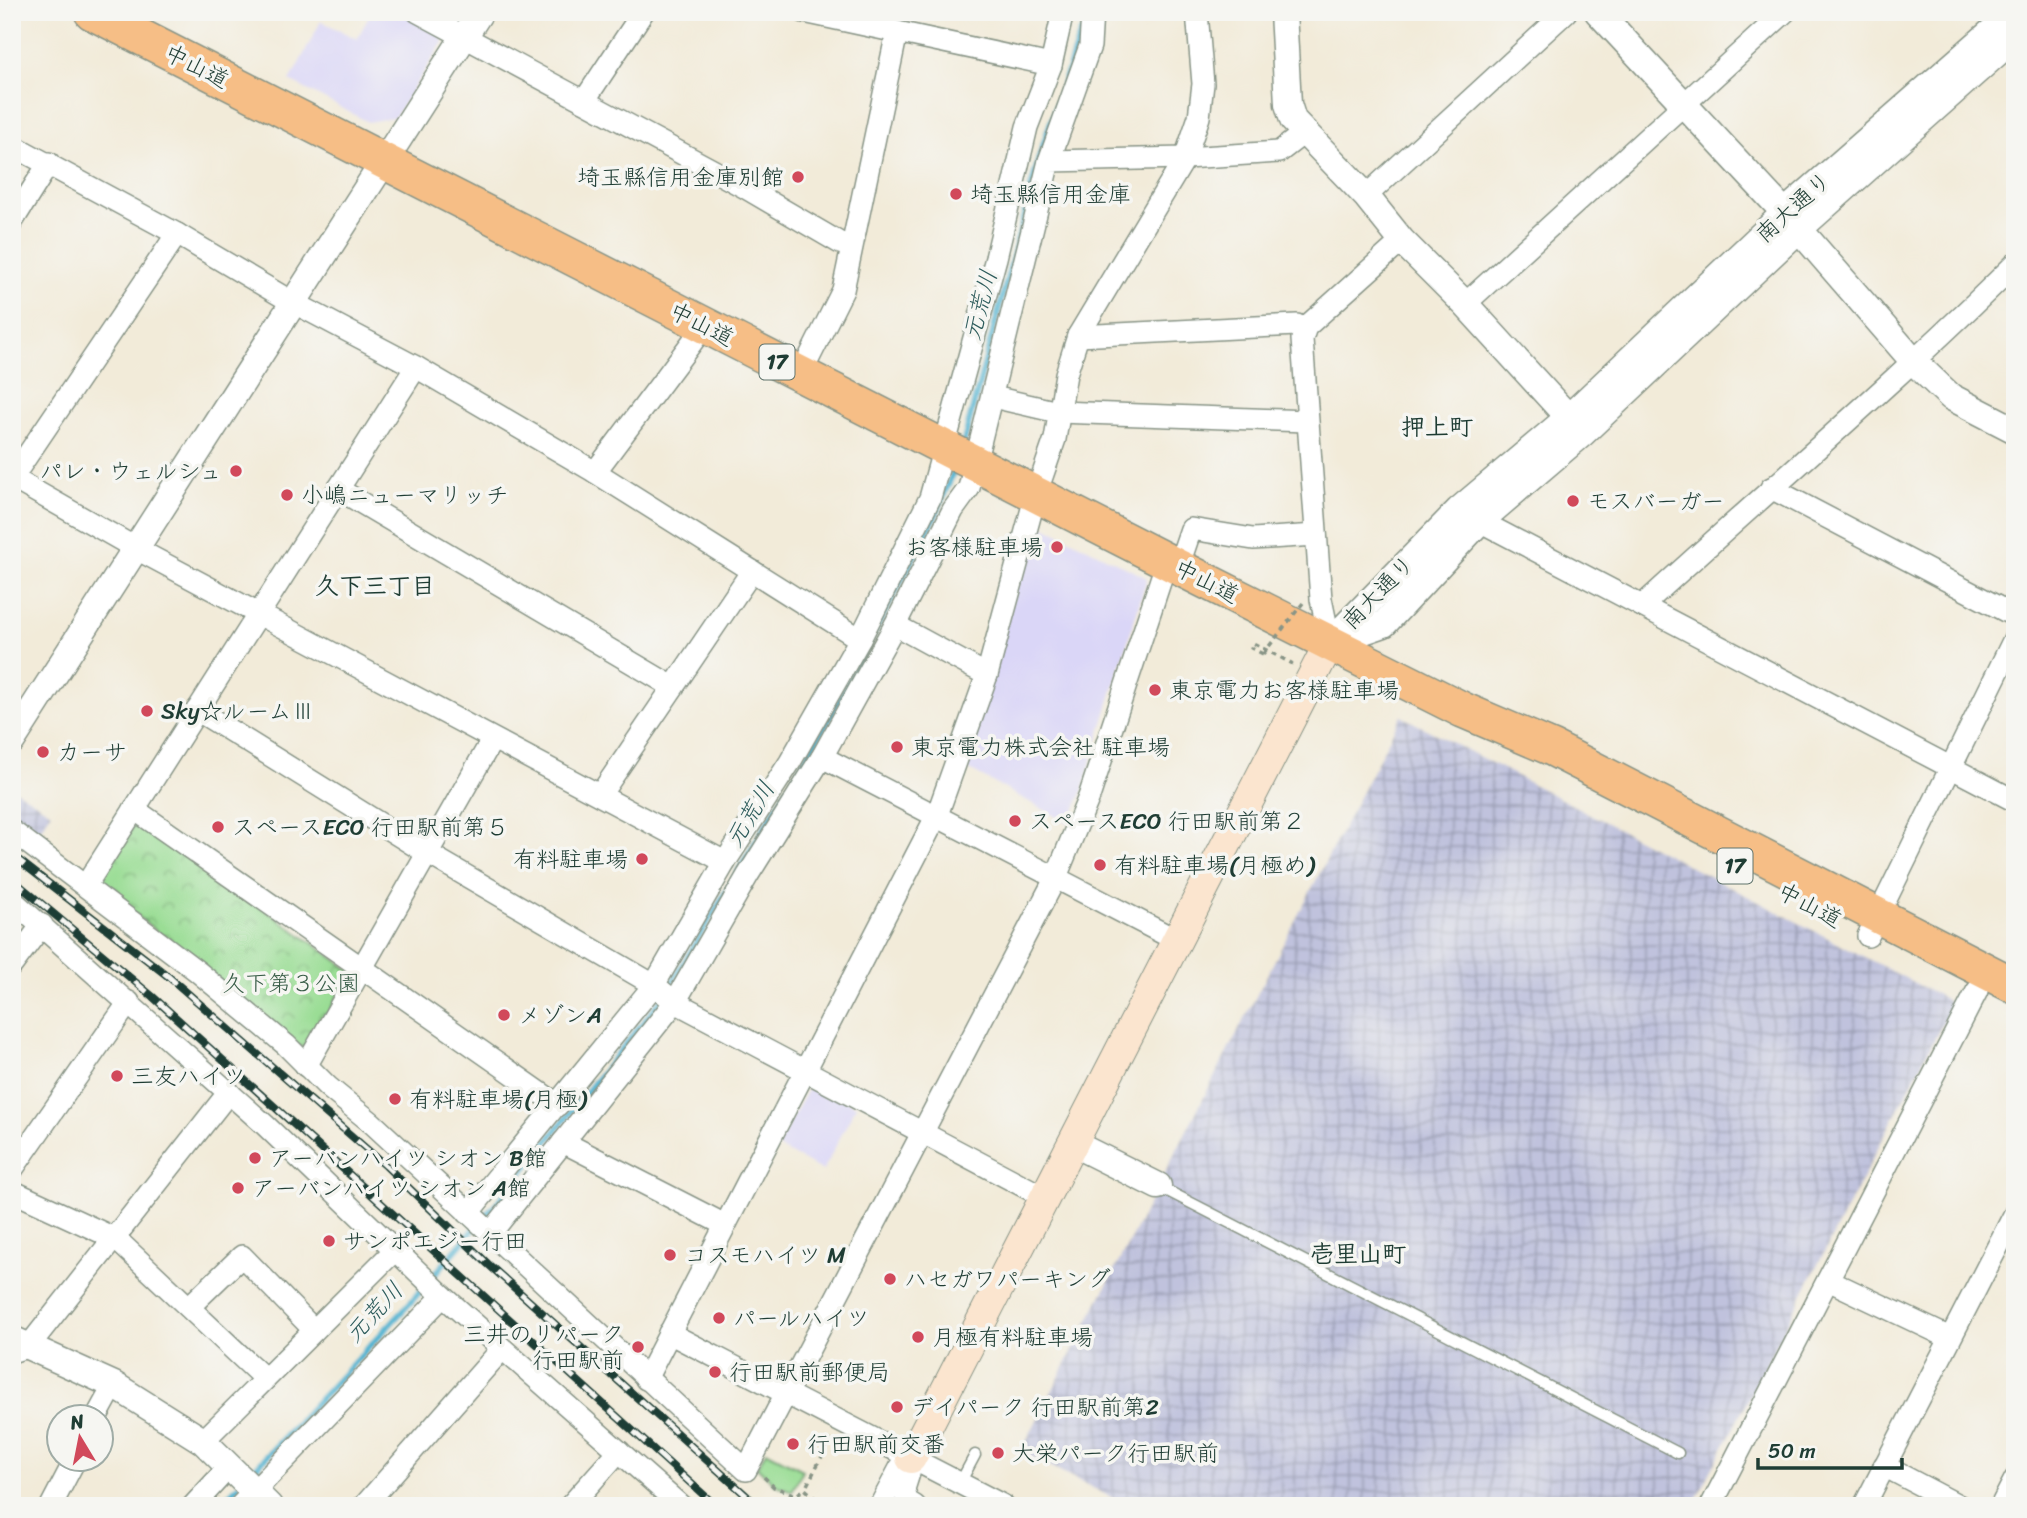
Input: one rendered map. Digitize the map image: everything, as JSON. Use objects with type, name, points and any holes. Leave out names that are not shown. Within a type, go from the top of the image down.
[{"type":"highway","name":"中山道","points":[[115,17],[383,161],[1036,495],[1463,709],[1552,748],[1871,925],[1977,991],[2015,1011]]},
{"type":"highway","name":"中山道","points":[[1871,925],[2015,986]]},
{"type":"main road","points":[[911,1458],[1044,1197],[1074,1144],[1176,940],[1316,676],[1330,642]]},
{"type":"street","points":[[418,12],[744,187],[840,243],[852,246]]},
{"type":"street","points":[[12,741],[480,12]]},
{"type":"street","points":[[584,101],[643,12]]},
{"type":"street","points":[[804,12],[1051,65]]},
{"type":"street","points":[[490,1234],[675,1002],[748,875],[822,757],[895,625],[953,510],[969,488],[959,455],[996,258],[1027,127],[1051,65],[1063,12]]},
{"type":"street","points":[[468,1213],[654,985],[725,862],[790,762],[860,639],[930,498],[993,397],[1049,160],[1090,46],[1092,12]]},
{"type":"street","points":[[646,1378],[937,815],[964,746],[987,675],[1036,495],[1055,439],[1058,412],[1078,336],[1185,158],[1199,117],[1203,84],[1197,12]]},
{"type":"street","points":[[1283,12],[1288,104],[1293,120],[1366,196],[1402,241],[1465,304],[1576,425]]},
{"type":"street","points":[[1366,196],[1566,12]]},
{"type":"street","points":[[1598,12],[1792,221],[1915,363],[1951,397],[2015,430]]},
{"type":"street","points":[[1465,304],[1785,12]]},
{"type":"street","name":"南大通り","points":[[1330,642],[1469,515],[1576,425],[2014,12]]},
{"type":"street","points":[[801,374],[843,290],[897,32]]},
{"type":"street","name":"南大通り","points":[[1792,221],[2015,37]]},
{"type":"street","points":[[1049,160],[1185,158],[1279,152],[1305,132]]},
{"type":"street","points":[[12,145],[177,234],[293,302],[416,367],[595,472],[860,639]]},
{"type":"street","points":[[12,222],[49,163]]},
{"type":"street","points":[[177,234],[12,478],[258,614],[725,862]]},
{"type":"street","points":[[1330,642],[1321,599],[1302,339],[1304,330],[1402,241]]},
{"type":"street","points":[[1642,606],[1771,488],[1915,363],[2015,264]]},
{"type":"street","points":[[595,472],[705,325]]},
{"type":"street","points":[[1078,336],[1297,325],[1304,330]]},
{"type":"street","points":[[86,885],[416,367]]},
{"type":"street","points":[[993,397],[1058,412],[1307,421]]},
{"type":"street","points":[[1771,488],[2015,616]]},
{"type":"street","points":[[338,489],[673,687]]},
{"type":"street","points":[[1469,515],[2015,801]]},
{"type":"street","points":[[12,831],[197,971],[286,1045],[746,1469],[925,1134],[1003,974],[1056,877],[1173,564],[1191,529],[1253,539],[1316,535]]},
{"type":"street","points":[[600,795],[752,571]]},
{"type":"street","points":[[895,625],[987,675]]},
{"type":"street","points":[[1871,925],[2015,637]]},
{"type":"street","points":[[197,710],[428,853],[654,985],[675,1002],[1044,1197]]},
{"type":"street","points":[[306,1066],[492,740]]},
{"type":"street","points":[[822,757],[1176,940]]},
{"type":"street","points":[[134,809],[558,1105]]},
{"type":"street","points":[[12,900],[229,1092],[501,1350],[681,1506]]},
{"type":"street","points":[[12,965],[42,925]]},
{"type":"street","points":[[1711,1506],[1977,991]]},
{"type":"street","points":[[12,1170],[129,1002]]},
{"type":"street","points":[[229,1092],[116,1239],[18,1345],[114,1385],[203,1441],[229,1467],[254,1501],[443,1296]]},
{"type":"street","points":[[563,1142],[726,1225]]},
{"type":"street","points":[[1074,1144],[1158,1186]]},
{"type":"street","points":[[12,1191],[116,1239],[265,1379]]},
{"type":"street","points":[[1864,1506],[2015,1213]]},
{"type":"street","points":[[203,1441],[395,1250]]},
{"type":"street","points":[[189,1307],[242,1256],[314,1330]]},
{"type":"street","points":[[1828,1280],[1950,1338]]},
{"type":"street","points":[[669,1333],[1004,1506]]},
{"type":"street","points":[[364,1506],[501,1350]]},
{"type":"street","points":[[105,1402],[114,1385]]},
{"type":"street","points":[[570,1506],[619,1451]]},
{"type":"street","points":[[880,1506],[900,1468],[911,1458]]},
{"type":"street","points":[[911,1458],[911,1474],[904,1489],[907,1501],[915,1506]]},
{"type":"street","points":[[1884,1466],[1960,1506]]},
{"type":"street","points":[[193,1506],[229,1467]]},
{"type":"street","points":[[51,1506],[69,1472]]},
{"type":"street","points":[[2001,1506],[2015,1479]]},
{"type":"lane","points":[[1158,1186],[1678,1453]]},
{"type":"lane","points":[[960,1483],[975,1455]]},
{"type":"path","points":[[1298,667],[1272,653],[1253,643],[1251,648],[1262,654],[1303,603]]},
{"type":"path","points":[[749,1464],[774,1487],[796,1495],[805,1489],[840,1421]]},
{"type":"path","points":[[805,1489],[824,1506]]},
{"type":"shaded area","points":[[371,12],[400,12],[441,34],[443,42],[395,117],[368,122],[290,81],[321,21],[357,39]]},
{"type":"shaded area","points":[[1036,522],[1147,578],[1081,795],[1069,823],[962,766]]},
{"type":"shaded area","points":[[1401,716],[1953,1003],[1693,1506],[1128,1506],[1021,1451]]},
{"type":"shaded area","points":[[12,788],[51,812],[35,838],[12,822]]},
{"type":"shaded area","points":[[811,1083],[856,1106],[823,1171],[777,1147]]},
{"type":"green space","name":"久下第３公園","points":[[137,820],[352,971],[310,1045],[300,1047],[103,888],[101,876]]},
{"type":"green space","points":[[766,1451],[803,1470],[792,1491],[776,1485],[757,1467]]},
{"type":"waterway","name":"元荒川","points":[[963,445],[1039,158],[1081,32]]},
{"type":"waterway","name":"元荒川","points":[[248,1476],[410,1303],[507,1191],[662,999],[830,718],[935,517],[956,465]]},
{"type":"waterway","name":"元荒川","points":[[219,1506],[238,1486]]},
{"type":"railway","points":[[12,855],[169,977],[386,1166],[488,1264],[758,1506]]},
{"type":"railway","points":[[12,879],[152,996],[716,1506]]},
{"type":"place","name":"埼玉縣信用金庫別館","points":[[798,177]]},
{"type":"place","name":"埼玉縣信用金庫","points":[[956,194]]},
{"type":"place","name":"パレ・ウェルシュ","points":[[236,471]]},
{"type":"place","name":"小嶋ニューマリッチ","points":[[287,495]]},
{"type":"place","name":"モスバーガー","points":[[1573,501]]},
{"type":"place","name":"お客様駐車場","points":[[1057,547]]},
{"type":"place","name":"東京電力お客様駐車場","points":[[1155,690]]},
{"type":"place","name":"Sky☆ルームⅢ","points":[[147,711]]},
{"type":"place","name":"東京電力株式会社 駐車場","points":[[897,747]]},
{"type":"place","name":"カーサ","points":[[43,752]]},
{"type":"place","name":"スペースECO 行田駅前第２","points":[[1015,821]]},
{"type":"place","name":"スペースECO 行田駅前第５","points":[[218,827]]},
{"type":"place","name":"有料駐車場","points":[[642,859]]},
{"type":"place","name":"有料駐車場(月極め)","points":[[1100,865]]},
{"type":"place","name":"メゾンA","points":[[504,1015]]},
{"type":"place","name":"三友ハイツ","points":[[117,1076]]},
{"type":"place","name":"有料駐車場(月極)","points":[[395,1099]]},
{"type":"place","name":"アーバンハイツ シオン B館","points":[[255,1158]]},
{"type":"place","name":"アーバンハイツ シオン A館","points":[[238,1188]]},
{"type":"place","name":"サンポエジー行田","points":[[329,1241]]},
{"type":"place","name":"コスモハイツ M","points":[[670,1255]]},
{"type":"place","name":"ハセガワパーキング","points":[[890,1279]]},
{"type":"place","name":"パールハイツ","points":[[719,1318]]},
{"type":"place","name":"月極有料駐車場","points":[[918,1337]]},
{"type":"place","name":"三井のリパーク 行田駅前","points":[[638,1347]]},
{"type":"place","name":"行田駅前郵便局","points":[[715,1372]]},
{"type":"place","name":"デイパーク 行田駅前第2","points":[[897,1407]]},
{"type":"place","name":"行田駅前交番","points":[[793,1444]]},
{"type":"place","name":"大栄パーク行田駅前","points":[[998,1453]]},
{"type":"district","name":"押上町","points":[[1437,427]]},
{"type":"district","name":"久下三丁目","points":[[375,586]]},
{"type":"district","name":"壱里山町","points":[[1358,1254]]}]
